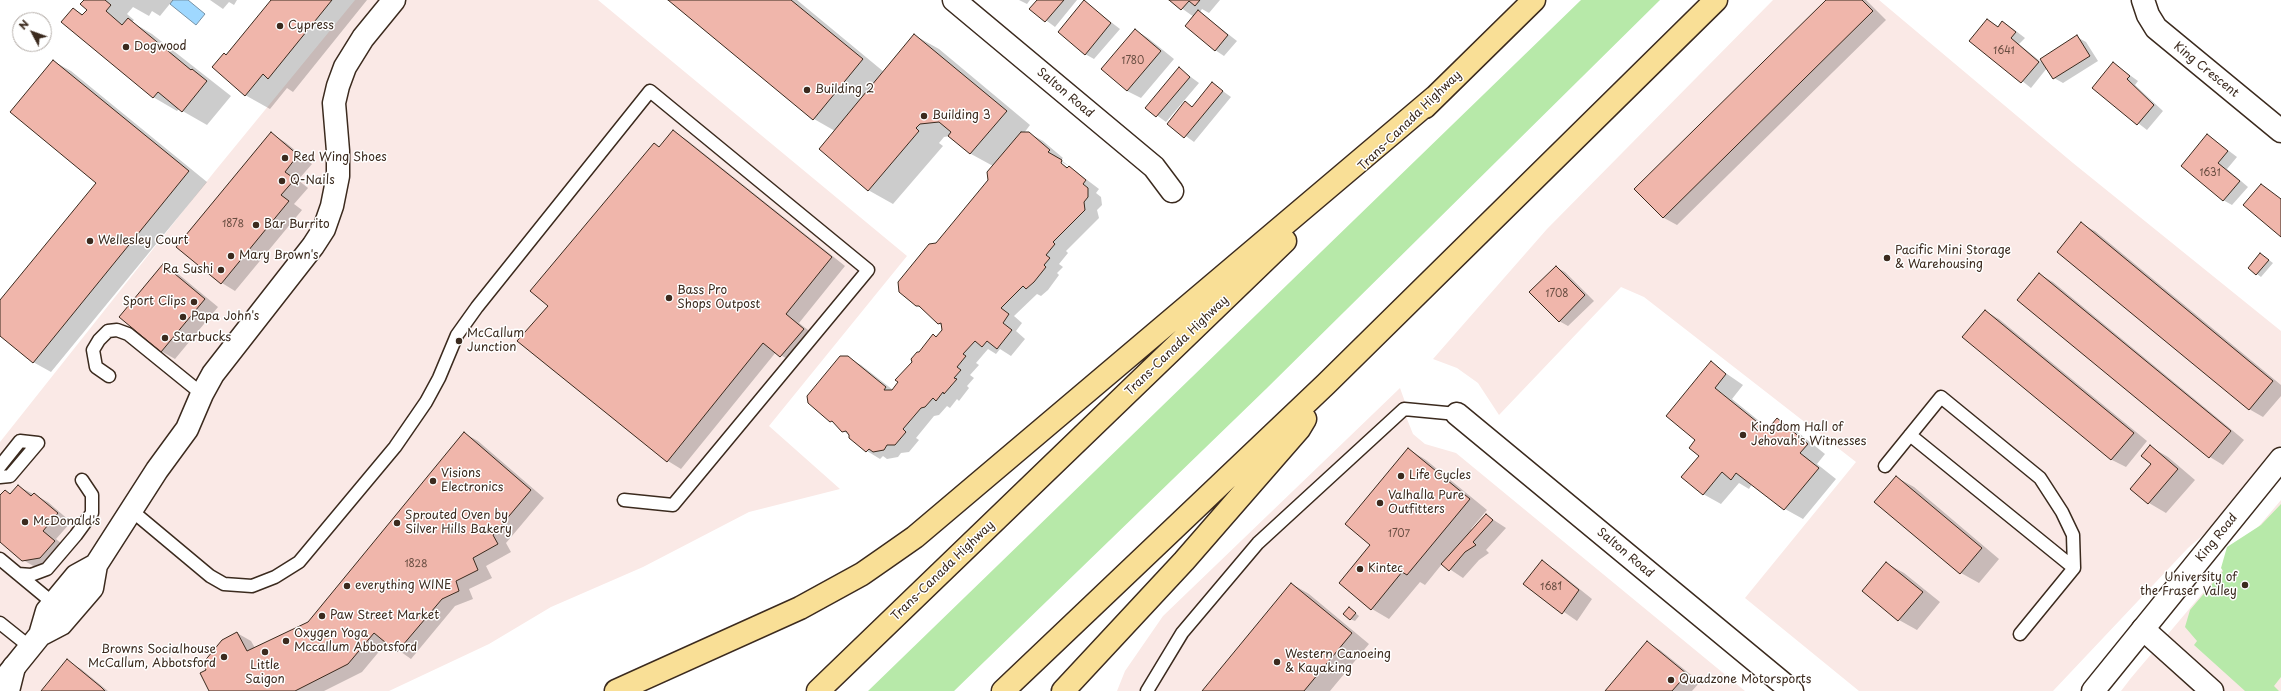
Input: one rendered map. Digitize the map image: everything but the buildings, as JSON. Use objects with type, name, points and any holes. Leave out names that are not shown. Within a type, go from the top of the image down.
[{"type":"highway","name":"Trans-Canada Highway","points":[[818,691],[1534,0]]},
{"type":"highway","points":[[1003,691],[1326,384],[1716,0]]},
{"type":"highway","points":[[616,691],[800,608],[862,574],[903,545],[1435,97]]},
{"type":"highway","points":[[1063,691],[1184,561],[1299,429],[1326,384]]},
{"type":"street","points":[[35,641],[61,624],[92,588],[96,565],[157,470],[187,429],[202,394],[213,374],[313,246],[324,229],[332,206],[338,176],[338,151],[334,103],[338,86],[345,67],[363,38],[394,0]]},
{"type":"street","name":"Salton Road","points":[[954,0],[1154,167],[1172,191]]},
{"type":"street","name":"King Crescent","points":[[2143,0],[2148,15],[2156,28],[2281,131]]},
{"type":"street","name":"Salton Road","points":[[1457,414],[1792,691]]},
{"type":"street","name":"King Road","points":[[2093,691],[2281,459]]},
{"type":"street","points":[[0,684],[35,641],[47,611],[76,576],[96,565]]},
{"type":"street","points":[[2143,629],[2212,691]]},
{"type":"street","points":[[8,691],[14,667]]},
{"type":"lane","points":[[131,510],[210,576],[224,584],[252,586],[275,577],[299,562],[395,447],[422,409],[439,378],[457,335],[477,307],[650,91],[868,270],[674,505],[624,500]]},
{"type":"lane","points":[[109,376],[96,367],[93,350],[99,340],[108,331],[117,330],[128,334],[202,394]]},
{"type":"lane","points":[[1885,466],[1941,397],[2040,478],[2062,512],[2073,535],[2074,568],[2020,634]]},
{"type":"lane","points":[[1147,691],[1182,633],[1258,543],[1404,409],[1457,414]]},
{"type":"lane","points":[[1910,434],[2074,568]]},
{"type":"lane","points":[[0,466],[20,441],[38,444],[10,476],[0,477]]},
{"type":"lane","points":[[18,574],[31,575],[47,569],[76,535],[92,513],[92,495],[82,480]]},
{"type":"lane","points":[[0,559],[54,603]]},
{"type":"lane","points":[[0,623],[35,641]]},
{"type":"shaded area","name":"McCallum Junction","points":[[355,0],[598,0],[907,256],[769,426],[840,489],[749,512],[643,567],[551,607],[489,644],[389,691],[0,691],[0,442],[215,171]]},
{"type":"shaded area","name":"Pacific Mini Storage & Warehousing","points":[[1773,0],[1879,0],[2073,163],[2281,331],[2281,445],[2216,524],[2188,548],[2053,691],[1859,691],[1745,598],[1856,462],[1644,297],[1621,287],[1499,415],[1478,383],[1457,368],[1433,359],[1547,229]]},
{"type":"shaded area","points":[[1400,388],[1405,402],[1407,419],[1413,434],[1425,444],[1456,453],[1745,691],[1117,691],[1125,671],[1163,616]]},
{"type":"shaded area","name":"University of the Fraser Valley","points":[[2281,500],[2281,691],[2121,691],[2131,678]]},
{"type":"green space","points":[[1581,0],[1660,0],[1266,389],[954,691],[868,691]]},
{"type":"green space","name":"University of the Fraser Valley","points":[[2281,504],[2281,677],[2274,686],[2279,691],[2245,691],[2194,645],[2197,641],[2185,627],[2190,610],[2223,571],[2221,568],[2227,547],[2261,525]]},
{"type":"water","points":[[173,0],[188,0],[205,14],[196,25],[170,4]]},
{"type":"place","name":"Cypress","points":[[280,26]]},
{"type":"place","name":"Dogwood","points":[[126,47]]},
{"type":"place","name":"Building 2","points":[[807,90]]},
{"type":"place","name":"Building 3","points":[[924,116]]},
{"type":"place","name":"Red Wing Shoes","points":[[285,158]]},
{"type":"place","name":"Q-Nails","points":[[282,181]]},
{"type":"place","name":"Bar Burrito","points":[[256,225]]},
{"type":"place","name":"Wellesley Court","points":[[90,241]]},
{"type":"place","name":"Mary Brown's","points":[[231,256]]},
{"type":"place","name":"Pacific Mini Storage & Warehousing","points":[[1887,258]]},
{"type":"place","name":"Ra Sushi","points":[[221,270]]},
{"type":"place","name":"Bass Pro Shops Outpost","points":[[669,298]]},
{"type":"place","name":"Sport Clips","points":[[194,302]]},
{"type":"place","name":"Papa John's","points":[[183,317]]},
{"type":"place","name":"Starbucks","points":[[165,338]]},
{"type":"place","name":"McCallum Junction","points":[[459,341]]},
{"type":"place","name":"Kingdom Hall of Jehovah's Witnesses","points":[[1743,435]]},
{"type":"place","name":"Life Cycles","points":[[1401,476]]},
{"type":"place","name":"Visions Electronics","points":[[433,481]]},
{"type":"place","name":"Valhalla Pure Outfitters","points":[[1380,503]]},
{"type":"place","name":"McDonald's","points":[[25,522]]},
{"type":"place","name":"Sprouted Oven by Silver Hills Bakery","points":[[397,523]]},
{"type":"place","name":"Kintec","points":[[1360,569]]},
{"type":"place","name":"University of the Fraser Valley","points":[[2245,585]]},
{"type":"place","name":"everything WINE","points":[[347,586]]},
{"type":"place","name":"Paw Street Market","points":[[322,616]]},
{"type":"place","name":"Oxygen Yoga Mccallum Abbotsford","points":[[286,641]]},
{"type":"place","name":"Little Saigon","points":[[265,652]]},
{"type":"place","name":"Browns Socialhouse McCallum, Abbotsford","points":[[224,657]]},
{"type":"place","name":"Western Canoeing & Kayaking","points":[[1277,662]]},
{"type":"place","name":"Quadzone Motorsports","points":[[1671,680]]}]
